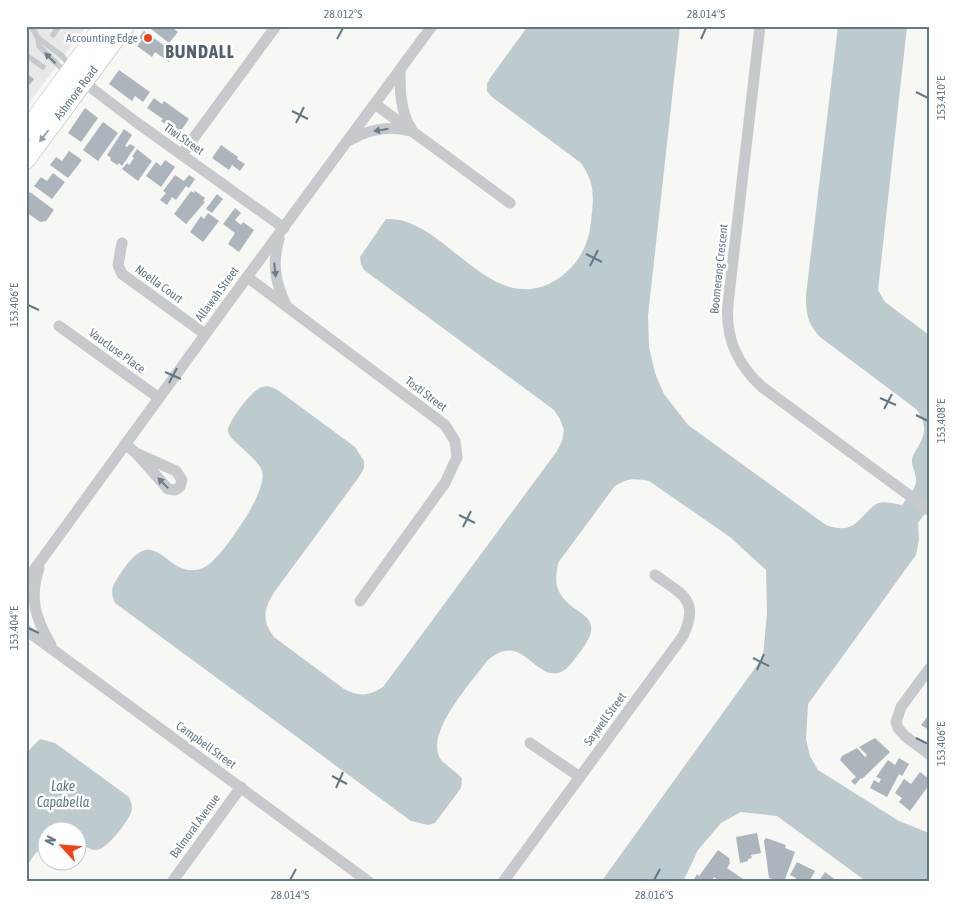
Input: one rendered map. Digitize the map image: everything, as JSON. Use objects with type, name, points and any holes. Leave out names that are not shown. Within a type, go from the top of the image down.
[{"type":"main road","name":"Ashmore Road","points":[[26,131],[103,26]]},
{"type":"main road","name":"Ashmore Road","points":[[26,160],[126,26]]},
{"type":"street","points":[[182,154],[276,26]]},
{"type":"street","name":"Allawah Street","points":[[26,580],[246,277],[432,26]]},
{"type":"street","name":"Boomerang Crescent","points":[[760,26],[728,304],[727,318],[732,346],[739,361],[750,376],[762,387],[929,510]]},
{"type":"street","name":"Tiwi Street","points":[[72,69],[85,82],[129,116],[282,230]]},
{"type":"street","points":[[400,70],[403,109],[409,125],[415,133]]},
{"type":"street","points":[[375,104],[510,203]]},
{"type":"street","points":[[348,141],[366,133],[382,129],[395,128],[415,133]]},
{"type":"street","points":[[282,230],[275,254],[274,273],[287,307]]},
{"type":"street","name":"Noella Court","points":[[122,243],[118,266],[122,274],[205,334]]},
{"type":"street","name":"Tosti Street","points":[[246,277],[445,425],[455,441],[457,457],[445,483],[360,601]]},
{"type":"street","name":"Vaucluse Place","points":[[59,326],[159,398]]},
{"type":"street","points":[[125,444],[136,453]]},
{"type":"street","points":[[44,557],[36,580],[35,607],[40,626],[54,651]]},
{"type":"street","name":"Saywell Street","points":[[503,882],[683,636],[690,622],[691,612],[689,604],[682,595],[656,575]]},
{"type":"street","name":"Campbell Street","points":[[27,631],[368,882]]},
{"type":"street","points":[[929,669],[901,707],[896,722],[898,728],[905,736],[929,754]]},
{"type":"street","points":[[530,743],[580,777]]},
{"type":"street","name":"Balmoral Avenue","points":[[172,882],[241,787]]},
{"type":"lane","points":[[31,26],[38,38],[62,56],[72,69]]},
{"type":"lane","points":[[53,35],[59,26]]},
{"type":"lane","points":[[38,38],[39,46],[52,61],[60,67],[72,69]]},
{"type":"lane","points":[[26,55],[43,67]]},
{"type":"shaded area","points":[[26,26],[86,26],[26,107]]},
{"type":"water","points":[[528,26],[680,26],[648,316],[649,347],[655,373],[664,394],[688,425],[826,525],[846,528],[855,524],[878,503],[887,502],[902,505],[915,485],[916,479],[912,459],[922,440],[924,426],[916,409],[820,337],[812,327],[807,313],[806,295],[838,26],[907,26],[878,290],[885,302],[929,335],[929,508],[918,523],[919,539],[916,555],[808,704],[806,739],[810,756],[818,770],[899,821],[929,833],[929,882],[867,882],[777,816],[741,812],[721,823],[698,850],[683,882],[601,882],[763,657],[767,613],[766,570],[730,537],[649,481],[631,479],[614,487],[558,563],[556,583],[562,597],[585,616],[590,622],[591,630],[587,641],[569,666],[561,672],[549,673],[518,652],[509,650],[499,653],[487,661],[452,709],[438,737],[437,749],[441,760],[462,778],[461,788],[435,823],[428,825],[411,821],[115,603],[112,591],[115,582],[131,560],[142,551],[152,550],[178,567],[190,570],[203,568],[208,565],[220,554],[231,539],[254,503],[263,476],[258,464],[232,439],[228,431],[229,426],[236,413],[253,393],[262,387],[271,387],[355,447],[364,461],[364,468],[275,591],[266,609],[267,625],[274,637],[344,689],[359,694],[373,692],[383,687],[557,451],[562,441],[564,430],[554,410],[364,270],[360,257],[386,219],[408,222],[429,233],[492,279],[514,288],[537,288],[562,276],[574,265],[586,244],[590,229],[593,205],[592,190],[586,170],[581,163],[492,97],[487,91],[487,84],[490,78]]},
{"type":"water","name":"Lake Capabella","points":[[40,739],[55,743],[129,797],[131,813],[121,829],[106,845],[96,850],[88,847],[88,820],[38,820],[38,851],[26,867],[26,753]]},
{"type":"building","points":[[153,26],[170,26],[178,32],[169,43],[151,29]]},
{"type":"building","points":[[144,31],[172,51],[174,49],[180,54],[177,57],[175,55],[169,62],[155,52],[152,57],[137,46],[142,40],[139,37]]},
{"type":"building","points":[[119,70],[150,92],[143,102],[135,96],[132,101],[109,84]]},
{"type":"building","points":[[26,73],[34,79],[26,89]]},
{"type":"building","points":[[154,98],[162,104],[164,101],[189,119],[180,132],[161,121],[163,119],[147,108]]},
{"type":"building","points":[[85,108],[98,118],[81,142],[68,133]]},
{"type":"building","points":[[103,122],[118,133],[98,161],[83,150]]},
{"type":"building","points":[[124,129],[132,135],[125,146],[127,147],[130,144],[135,147],[122,166],[110,160],[111,158],[107,155]]},
{"type":"building","points":[[221,145],[245,164],[240,171],[232,165],[229,170],[212,158]]},
{"type":"building","points":[[137,149],[152,161],[138,181],[122,169],[127,163],[129,165]]},
{"type":"building","points":[[69,151],[82,160],[68,178],[50,165],[56,157],[62,161]]},
{"type":"building","points":[[165,160],[175,167],[161,187],[146,176],[156,162],[161,166]]},
{"type":"building","points":[[53,173],[65,182],[52,199],[34,186],[41,177],[47,181]]},
{"type":"building","points":[[175,175],[184,181],[189,175],[195,179],[189,188],[186,186],[176,200],[172,197],[167,205],[160,200],[166,193],[163,191]]},
{"type":"building","points":[[191,191],[194,193],[195,191],[205,198],[203,201],[205,202],[186,224],[174,214]]},
{"type":"building","points":[[30,192],[54,210],[46,221],[40,222],[26,212],[26,197]]},
{"type":"building","points":[[217,194],[223,199],[212,213],[206,209]]},
{"type":"building","points":[[235,208],[241,213],[235,220],[241,225],[243,222],[254,230],[239,252],[228,244],[235,233],[223,224]]},
{"type":"building","points":[[208,213],[219,221],[203,242],[190,232],[201,216],[204,219]]},
{"type":"building","points":[[929,715],[929,730],[921,725]]},
{"type":"building","points":[[875,738],[890,752],[855,785],[851,781],[856,777],[840,760],[842,756],[857,748],[865,757],[867,755],[859,747]]},
{"type":"building","points":[[899,758],[909,764],[902,776],[899,774],[887,797],[870,788],[874,780],[879,783],[881,779],[876,777],[888,760],[895,765]]},
{"type":"building","points":[[920,772],[929,779],[929,785],[910,811],[899,802],[902,798],[895,793],[904,779],[911,784]]},
{"type":"building","points":[[757,833],[761,853],[751,855],[752,858],[748,859],[748,861],[740,863],[736,837]]},
{"type":"building","points":[[766,838],[786,845],[785,848],[795,852],[784,882],[769,878],[764,841]]},
{"type":"building","points":[[718,850],[729,858],[730,863],[727,868],[743,879],[741,882],[721,882],[714,877],[711,882],[693,881],[697,874],[699,876]]},
{"type":"building","points":[[797,862],[815,871],[809,882],[794,882],[796,878],[790,875]]},
{"type":"building","points":[[825,872],[838,882],[818,882]]},
{"type":"place","name":"Accounting Edge","points":[[148,38]]},
{"type":"district","name":"BUNDALL","points":[[200,51]]}]
